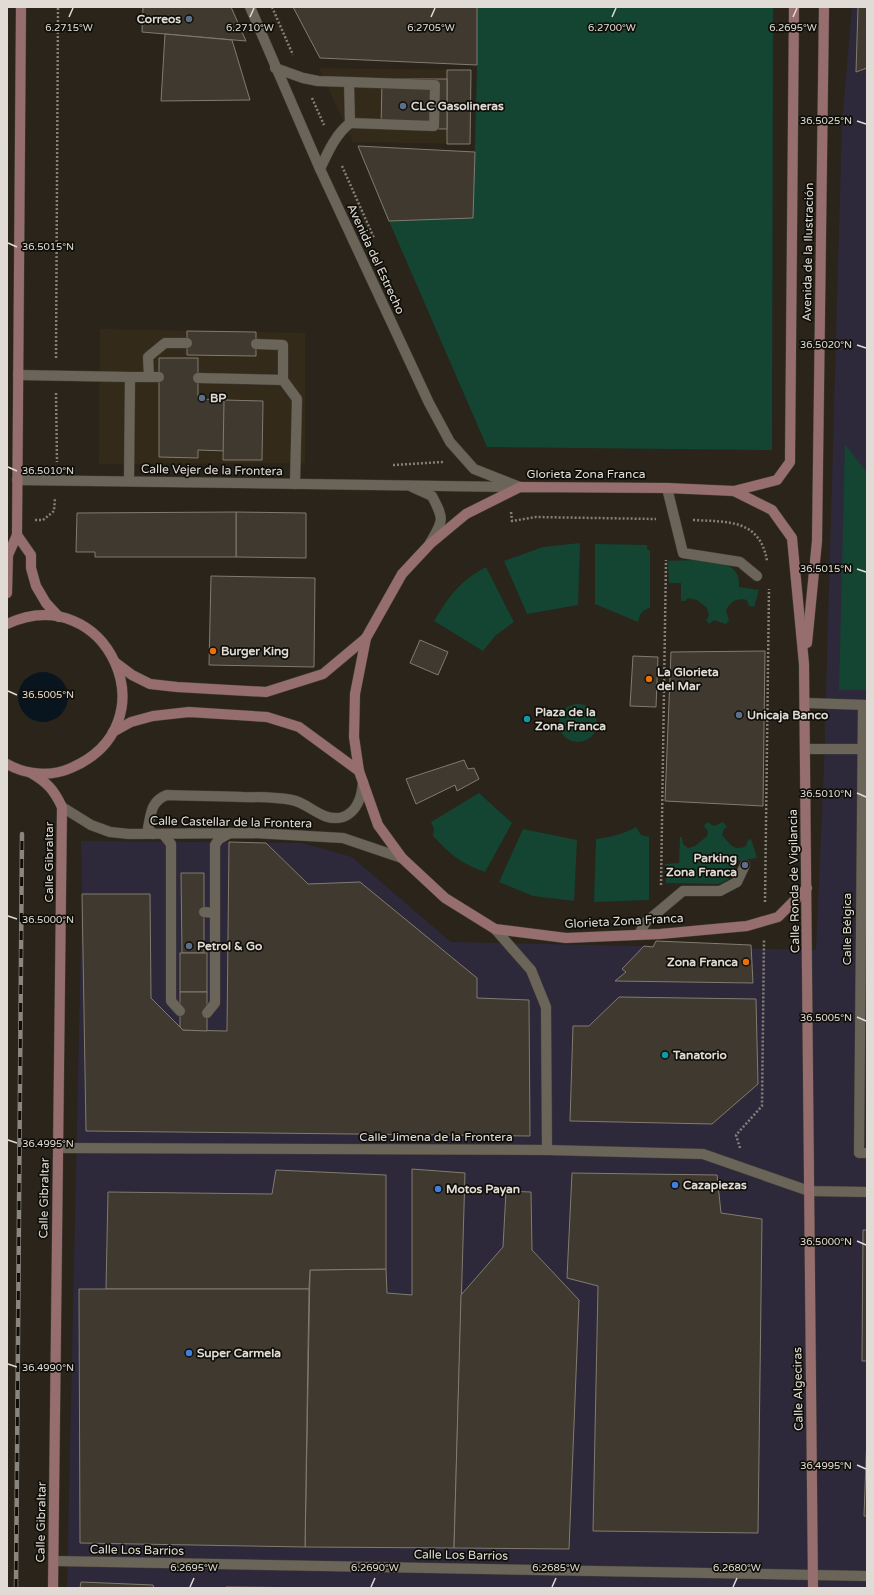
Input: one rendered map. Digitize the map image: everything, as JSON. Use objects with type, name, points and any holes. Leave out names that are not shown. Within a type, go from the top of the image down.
[{"type":"main road","points":[[7,593],[8,555],[17,535],[21,7]]},
{"type":"main road","name":"Avenida de la Ilustración","points":[[734,491],[777,480],[790,462],[794,7]]},
{"type":"main road","name":"Avenida de la Ilustración","points":[[804,664],[817,541],[824,7]]},
{"type":"main road","name":"Glorieta Zona Franca","points":[[734,491],[667,488],[520,487],[466,514],[430,544],[402,574],[366,638],[355,694],[354,737],[359,772],[378,825],[402,858],[445,898],[494,929],[566,938],[660,934],[747,926],[778,917],[807,888]]},
{"type":"main road","name":"Calle Ronda de Vigilancia","points":[[734,491],[772,510],[792,538],[804,664],[806,703],[809,1191]]},
{"type":"main road","points":[[17,535],[31,555],[36,586],[46,603],[59,617]]},
{"type":"main road","points":[[7,624],[24,618],[42,616],[59,617],[76,622],[91,631],[104,644],[120,674],[123,692],[122,709],[117,725],[108,741],[96,754],[82,764],[66,771],[49,773],[31,773],[9,768]]},
{"type":"main road","points":[[115,663],[132,675],[150,684],[266,692],[323,674],[366,638]]},
{"type":"main road","points":[[113,732],[131,722],[153,716],[189,712],[266,717],[299,727],[359,772]]},
{"type":"main road","name":"Calle Gibraltar","points":[[31,773],[45,781],[55,793],[62,807],[53,1588]]},
{"type":"main road","name":"Calle Algeciras","points":[[809,1191],[813,1588]]},
{"type":"street","name":"Avenida del Estrecho","points":[[250,7],[320,169],[429,403],[450,442],[474,469],[520,487]]},
{"type":"street","points":[[276,68],[303,78],[318,81],[435,85],[434,126],[350,123],[341,130],[332,143],[320,169]]},
{"type":"street","points":[[349,82],[350,123]]},
{"type":"street","points":[[148,377],[148,356],[164,343],[187,343]]},
{"type":"street","points":[[256,344],[283,345],[283,380],[297,399],[295,484]]},
{"type":"street","points":[[18,375],[159,377]]},
{"type":"street","points":[[129,482],[130,377]]},
{"type":"street","points":[[198,378],[283,380]]},
{"type":"street","name":"Calle Vejer de la Frontera","points":[[17,480],[520,487]]},
{"type":"street","name":"Calle Vejer de la Frontera","points":[[407,485],[432,496],[440,511],[441,525],[430,544]]},
{"type":"street","points":[[667,488],[683,553],[740,562],[757,576]]},
{"type":"street","points":[[806,703],[865,705]]},
{"type":"street","name":"Calle Bélgica","points":[[863,1153],[865,705]]},
{"type":"street","points":[[806,748],[864,749]]},
{"type":"street","points":[[180,1011],[171,1001],[176,912],[171,844],[148,828],[151,809],[157,800],[167,795],[294,800],[321,815],[332,818],[343,817],[352,811],[358,803],[362,793],[363,782]]},
{"type":"street","name":"Calle Castellar de la Frontera","points":[[62,807],[92,825],[110,832],[129,834],[230,833],[343,838],[402,858]]},
{"type":"street","points":[[207,1013],[215,1003],[215,845],[219,839],[230,833]]},
{"type":"street","points":[[639,934],[646,922],[683,890],[720,891],[737,882],[745,865]]},
{"type":"street","points":[[204,912],[215,913]]},
{"type":"street","points":[[494,929],[532,970],[546,1007],[547,1150]]},
{"type":"street","name":"Calle Jimena de la Frontera","points":[[58,1148],[547,1150],[703,1154],[809,1191]]},
{"type":"street","points":[[809,1191],[867,1192]]},
{"type":"street","name":"Calle Los Barrios","points":[[54,1561],[867,1576]]},
{"type":"path","points":[[57,465],[58,7]]},
{"type":"path","points":[[272,7],[377,243]]},
{"type":"path","points":[[508,493],[512,521],[536,517],[674,519],[728,522],[741,525],[756,534],[759,538],[765,548],[768,567]]},
{"type":"path","points":[[661,910],[666,559]]},
{"type":"path","points":[[741,1153],[736,1136],[762,1106],[769,582]]},
{"type":"shaded area","name":"Zona Franca","points":[[852,7],[867,7],[867,1588],[67,1588],[82,894],[81,841],[302,843],[352,857],[451,942],[816,950],[824,766],[842,123]]},
{"type":"shaded area","name":"CLC Gasolineras","points":[[319,68],[471,70],[470,144],[353,142]]},
{"type":"shaded area","name":"BP","points":[[100,329],[305,333],[305,463],[99,464]]},
{"type":"shaded area","points":[[43,672],[52,674],[63,683],[68,697],[66,706],[57,717],[43,722],[34,720],[23,711],[18,697],[20,688],[29,677]]},
{"type":"green space","points":[[477,7],[773,7],[772,450],[487,447],[389,221],[473,218]]},
{"type":"green space","points":[[845,444],[867,473],[867,690],[839,690]]},
{"type":"green space","points":[[580,543],[578,605],[527,614],[504,561],[543,547]]},
{"type":"green space","points":[[595,544],[647,545],[647,549],[650,551],[650,608],[642,613],[638,622],[595,604]]},
{"type":"green space","points":[[695,560],[725,564],[732,568],[737,574],[739,579],[739,587],[759,590],[754,607],[749,606],[747,600],[744,599],[734,601],[727,608],[726,611],[729,620],[726,624],[714,620],[709,624],[706,620],[709,616],[707,608],[697,600],[688,598],[685,601],[681,601],[681,583],[669,583],[668,561]]},
{"type":"green space","points":[[486,567],[514,622],[496,635],[483,651],[434,621],[450,596],[469,578]]},
{"type":"green space","points":[[578,704],[591,710],[597,723],[591,736],[578,742],[565,736],[559,723],[565,710]]},
{"type":"green space","points":[[479,793],[512,823],[485,872],[462,862],[445,848],[433,836],[434,829],[431,822]]},
{"type":"green space","points":[[707,822],[714,826],[723,822],[727,827],[724,829],[722,835],[732,846],[742,848],[746,846],[748,840],[751,839],[757,858],[736,861],[734,873],[729,879],[722,883],[666,883],[665,864],[679,863],[680,837],[682,837],[683,844],[688,848],[695,846],[707,836],[708,831],[704,826]]},
{"type":"green space","points":[[636,827],[641,835],[649,837],[649,900],[594,902],[596,839],[627,832]]},
{"type":"green space","points":[[523,829],[577,840],[574,901],[533,896],[499,882]]},
{"type":"building","name":"Correos","points":[[143,7],[231,7],[246,41],[142,32]]},
{"type":"building","points":[[293,7],[477,7],[477,65],[320,58]]},
{"type":"building","points":[[858,7],[867,7],[867,68],[856,72]]},
{"type":"building","points":[[165,34],[232,40],[250,100],[161,101]]},
{"type":"building","points":[[447,70],[471,70],[470,144],[447,144]]},
{"type":"building","points":[[382,79],[447,79],[447,129],[381,128]]},
{"type":"building","points":[[358,146],[475,152],[473,218],[389,221]]},
{"type":"building","points":[[187,331],[256,332],[256,356],[187,355]]},
{"type":"building","points":[[159,358],[198,358],[198,399],[228,400],[227,451],[198,450],[198,458],[159,457]]},
{"type":"building","points":[[224,400],[263,401],[262,460],[223,460]]},
{"type":"building","points":[[236,512],[306,513],[306,558],[236,557]]},
{"type":"building","points":[[236,512],[236,557],[95,557],[95,552],[76,552],[77,513]]},
{"type":"building","points":[[211,576],[315,578],[314,667],[209,665]]},
{"type":"building","points":[[420,640],[448,652],[438,675],[410,663]]},
{"type":"building","points":[[765,651],[763,806],[665,801],[671,652]]},
{"type":"building","points":[[633,656],[658,657],[656,707],[630,706]]},
{"type":"building","points":[[464,760],[468,769],[474,768],[479,779],[457,791],[455,785],[416,804],[406,779]]},
{"type":"building","points":[[229,842],[266,843],[308,884],[360,882],[477,978],[477,998],[529,1000],[530,1136],[86,1131],[82,894],[150,894],[151,998],[183,1030],[227,1031]]},
{"type":"building","points":[[181,873],[204,873],[204,953],[182,953]]},
{"type":"building","points":[[656,941],[751,945],[753,983],[615,981],[626,972],[622,969],[644,946],[653,947]]},
{"type":"building","points":[[180,953],[207,953],[207,992],[180,992]]},
{"type":"building","points":[[180,992],[207,992],[207,1031],[183,1030],[180,1027]]},
{"type":"building","name":"Tanatorio","points":[[619,997],[756,999],[758,1084],[712,1124],[570,1121],[573,1026],[589,1026]]},
{"type":"building","points":[[412,1169],[465,1173],[454,1548],[305,1547],[310,1270],[386,1269],[387,1293],[412,1295]]},
{"type":"building","points":[[276,1170],[386,1175],[386,1269],[310,1270],[309,1289],[106,1289],[108,1192],[272,1194]]},
{"type":"building","points":[[572,1173],[717,1175],[721,1213],[762,1219],[758,1533],[593,1531],[598,1286],[567,1278]]},
{"type":"building","points":[[506,1191],[531,1192],[532,1250],[579,1300],[569,1549],[454,1548],[461,1295],[503,1247]]},
{"type":"building","points":[[863,1230],[867,1230],[867,1361],[862,1361]]},
{"type":"building","points":[[79,1289],[309,1289],[305,1547],[80,1543]]},
{"type":"building","points":[[867,1435],[867,1516],[864,1516]]},
{"type":"building","points":[[81,1582],[153,1585],[154,1588],[80,1588]]},
{"type":"building","points":[[226,1587],[328,1588],[226,1588]]},
{"type":"railway","points":[[16,1588],[22,834]]},
{"type":"place","name":"Correos","points":[[189,19]]},
{"type":"place","name":"CLC Gasolineras","points":[[403,106]]},
{"type":"place","name":"BP","points":[[202,398]]},
{"type":"place","name":"Burger King","points":[[213,651]]},
{"type":"place","name":"La Glorieta del Mar","points":[[649,679]]},
{"type":"place","name":"Unicaja Banco","points":[[739,715]]},
{"type":"place","name":"Plaza de la Zona Franca","points":[[527,719]]},
{"type":"place","name":"Parking Zona Franca","points":[[745,865]]},
{"type":"place","name":"Petrol & Go","points":[[189,946]]},
{"type":"place","name":"Zona Franca","points":[[746,962]]},
{"type":"place","name":"Tanatorio","points":[[665,1055]]},
{"type":"place","name":"Cazapiezas","points":[[675,1185]]},
{"type":"place","name":"Motos Payan","points":[[438,1189]]},
{"type":"place","name":"Super Carmela","points":[[189,1353]]}]
